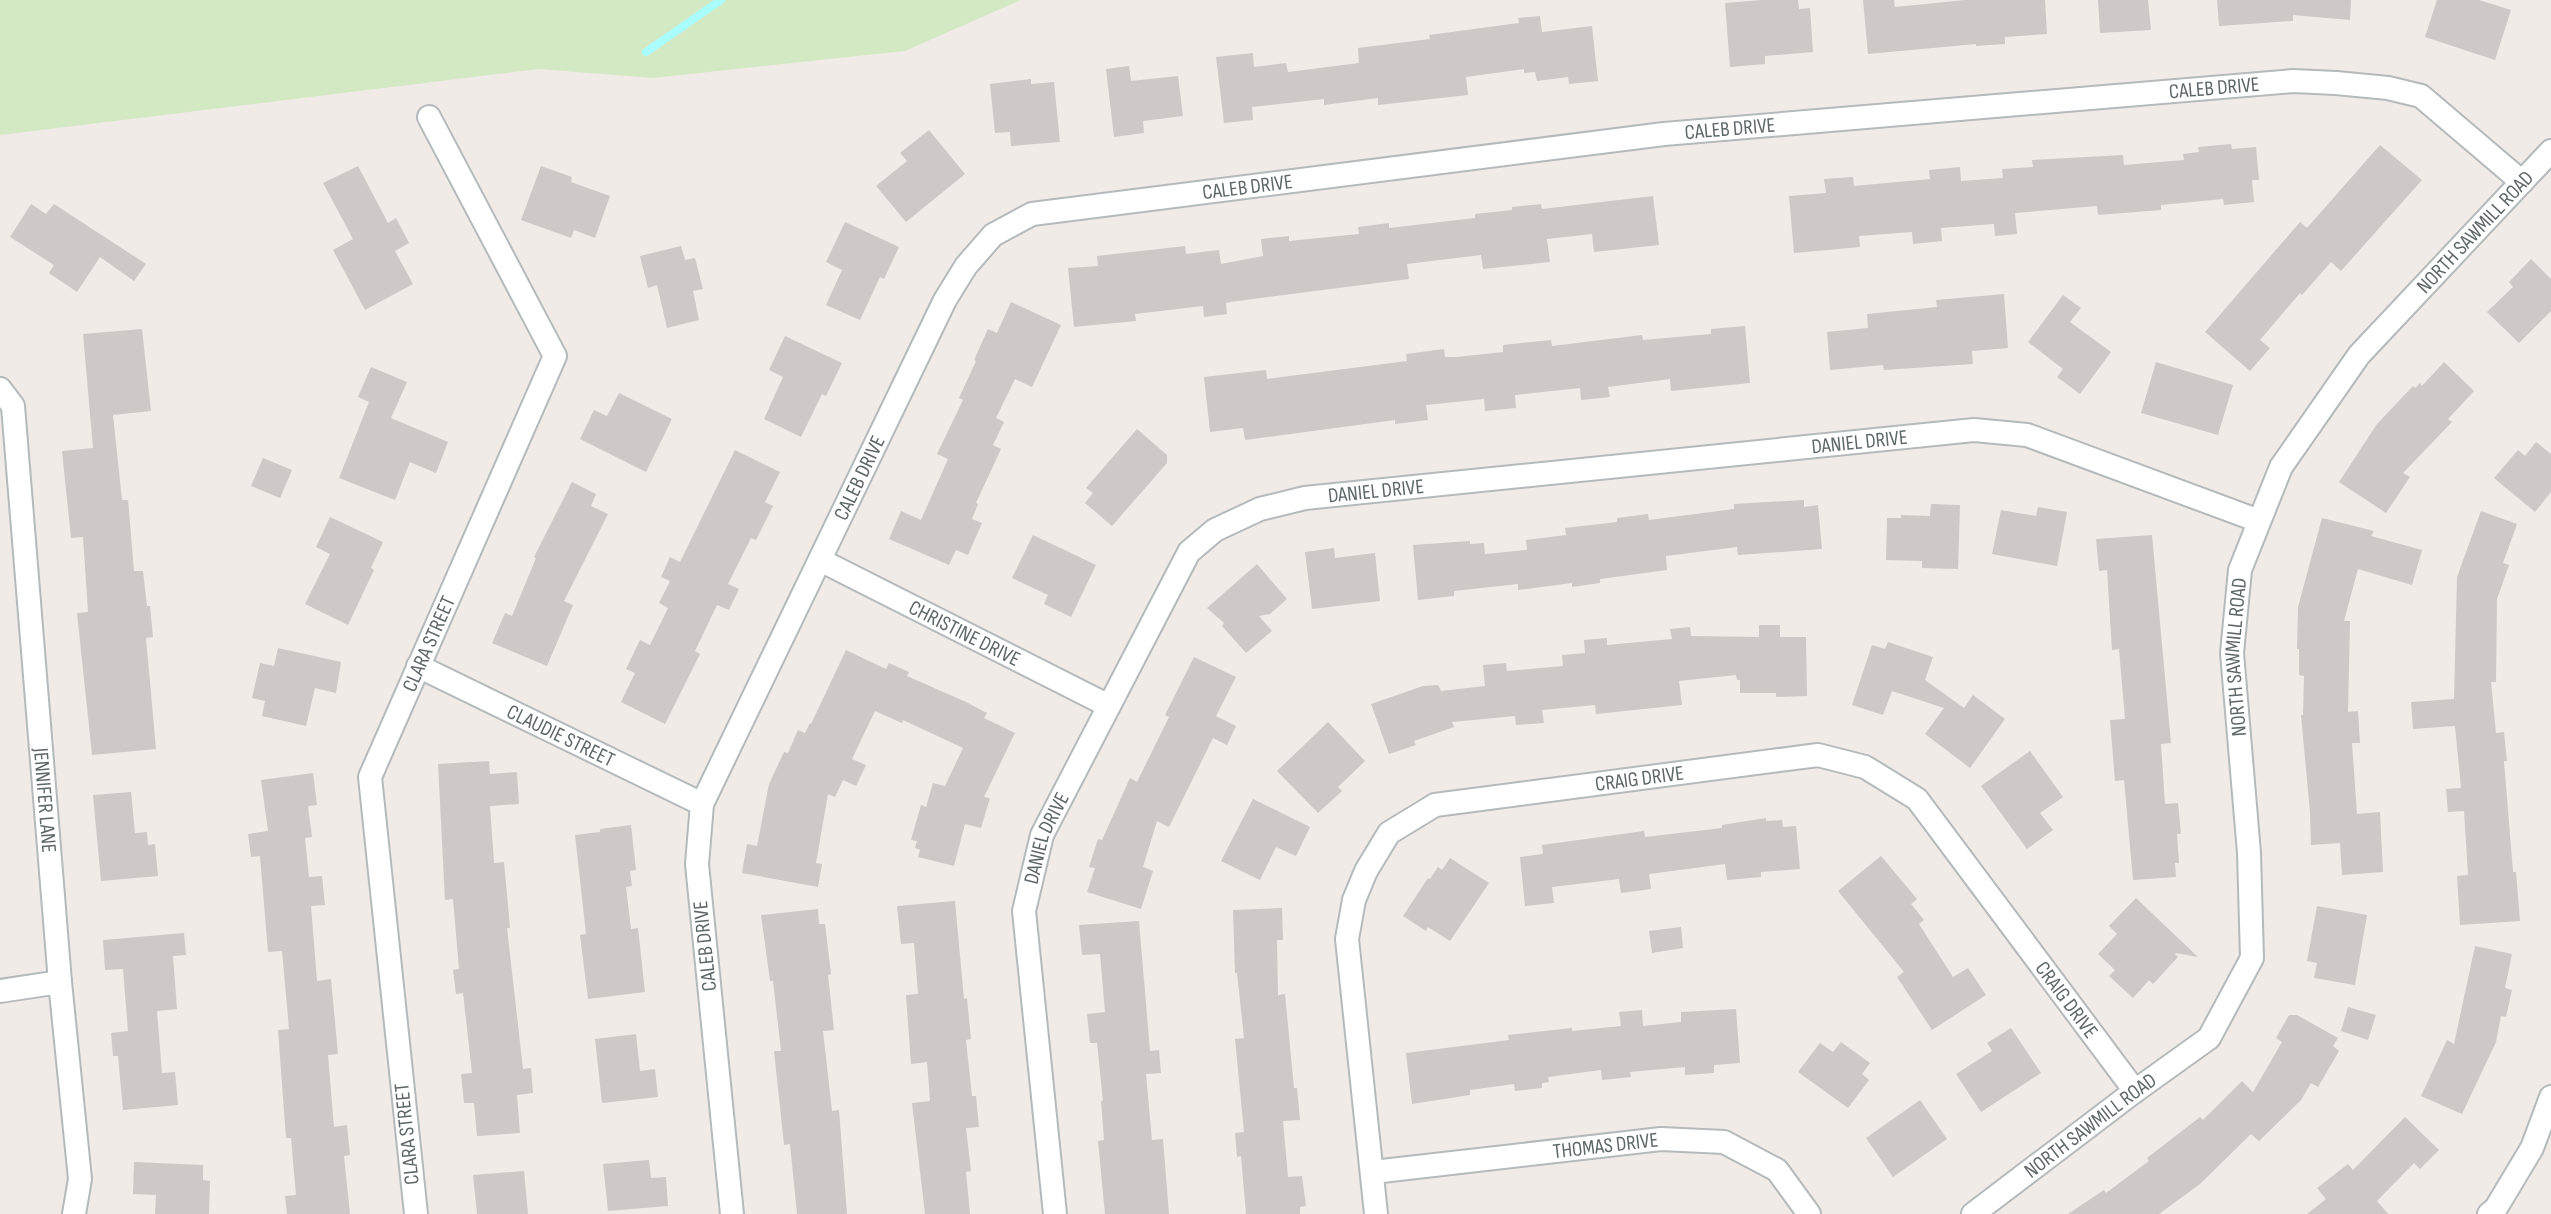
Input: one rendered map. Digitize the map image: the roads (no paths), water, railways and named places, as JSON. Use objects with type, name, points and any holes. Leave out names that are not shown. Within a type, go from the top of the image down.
[{"type":"street","name":"CALEB DRIVE","points":[[732,1214],[697,864],[702,804],[945,300],[966,266],[993,235],[1032,214],[1664,134],[2293,81],[2337,82],[2388,88],[2421,96],[2522,182]]},
{"type":"street","name":"CLARA STREET","points":[[416,1214],[370,777],[555,356],[429,117]]},
{"type":"street","name":"NORTH SAWMILL ROAD","points":[[1973,1214],[2209,1038],[2252,958],[2249,853],[2232,653],[2240,570],[2281,467],[2360,355],[2551,151]]},
{"type":"street","name":"JENNIFER LANE","points":[[0,389],[12,406],[60,982],[80,1179],[74,1214]]},
{"type":"street","name":"DANIEL DRIVE","points":[[1055,1214],[1024,910],[1042,835],[1189,552],[1215,530],[1260,509],[1305,498],[1974,430],[2027,435],[2259,521]]},
{"type":"street","name":"CHRISTINE DRIVE","points":[[820,560],[1109,706]]},
{"type":"street","name":"CLAUDIE STREET","points":[[418,666],[702,804]]},
{"type":"street","name":"CRAIG DRIVE","points":[[1376,1214],[1347,939],[1354,900],[1366,871],[1389,832],[1435,805],[1818,755],[1865,767],[1917,799],[2135,1091]]},
{"type":"street","points":[[0,991],[60,982]]},
{"type":"street","points":[[2497,1212],[2532,1148],[2551,1097]]},
{"type":"street","name":"THOMAS DRIVE","points":[[1373,1172],[1660,1139],[1724,1142],[1778,1170],[1809,1214]]},
{"type":"waterway","points":[[646,52],[721,0]]}]
